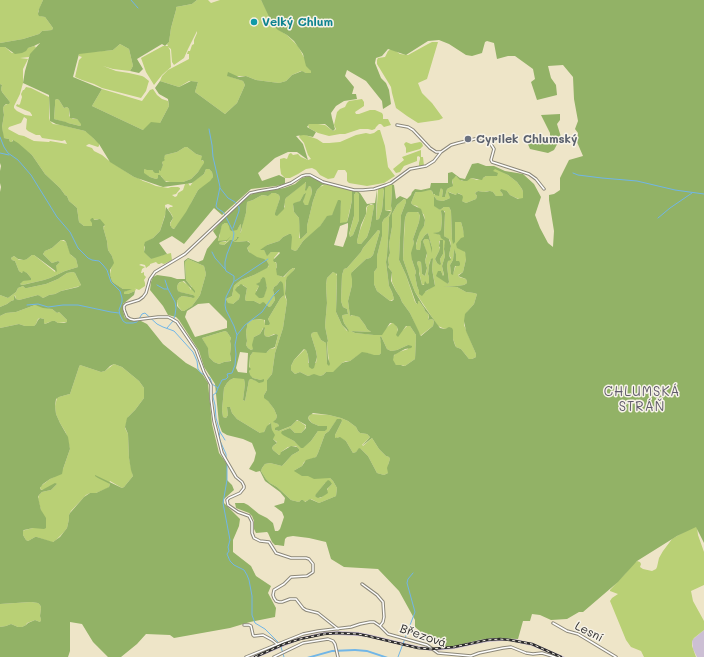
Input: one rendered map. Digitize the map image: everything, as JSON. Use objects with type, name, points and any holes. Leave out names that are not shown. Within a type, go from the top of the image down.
[{"type":"street","points":[[397,125],[414,130],[430,148],[436,152],[438,156]]},
{"type":"street","points":[[338,629],[318,613],[303,608],[296,598],[290,598],[279,602],[274,598],[274,590],[284,584],[291,577],[307,576],[313,572],[313,564],[306,558],[291,558],[276,553],[269,542],[260,541],[254,538],[252,533],[252,522],[249,516],[238,512],[228,504],[228,498],[240,493],[244,486],[236,477],[222,453],[214,421],[211,385],[204,372],[196,350],[177,322],[168,317],[134,320],[130,319],[127,317],[124,306],[143,297],[146,293],[150,279],[155,272],[185,254],[250,193],[259,190],[277,188],[291,183],[302,176],[310,175],[324,182],[354,190],[374,189],[391,183],[410,169],[426,166],[434,161],[441,152],[451,145],[484,138],[489,141],[494,149],[491,160],[492,162],[529,174],[536,179],[544,189]]},
{"type":"street","points":[[436,152],[441,152]]},
{"type":"street","points":[[247,657],[303,634],[351,627],[367,622],[374,622],[380,626],[384,617],[383,602],[377,595],[362,584]]},
{"type":"street","name":"Lesní","points":[[553,623],[567,631],[578,634],[616,657]]},
{"type":"street","points":[[244,625],[251,626],[254,636],[263,635],[277,644]]},
{"type":"street","name":"Březová","points":[[380,626],[388,634],[427,645],[442,653],[470,656],[503,648],[511,648],[526,653],[542,653],[555,657]]},
{"type":"street","points":[[274,657],[303,643],[328,639],[333,641],[336,646],[338,657]]},
{"type":"shaded area","points":[[704,630],[704,657],[697,657],[693,649],[692,640]]},
{"type":"shaded area","points":[[324,632],[358,632],[433,648],[454,646],[487,638],[510,638],[533,643],[565,657],[558,657],[532,646],[510,641],[487,642],[454,649],[433,651],[417,649],[367,637],[324,635],[300,640],[259,657],[251,657],[297,638]]},
{"type":"green space","points":[[0,0],[43,0],[38,12],[40,16],[45,17],[53,28],[52,30],[42,31],[39,34],[23,39],[0,43]]},
{"type":"green space","points":[[43,0],[197,0],[192,4],[176,7],[169,42],[165,46],[162,44],[137,59],[143,69],[139,73],[130,71],[133,66],[129,49],[120,44],[113,50],[79,54],[73,77],[102,89],[92,106],[143,130],[151,122],[160,123],[169,106],[168,99],[159,94],[155,88],[160,81],[179,87],[191,81],[198,82],[195,92],[225,114],[237,103],[245,85],[243,81],[227,76],[228,72],[239,77],[246,76],[256,80],[279,83],[286,81],[292,75],[302,71],[311,73],[306,66],[303,54],[294,41],[273,25],[261,0],[704,0],[704,543],[696,527],[677,536],[637,561],[618,582],[583,612],[579,612],[567,619],[551,620],[540,615],[532,614],[530,621],[523,621],[518,639],[494,638],[443,647],[444,644],[421,632],[415,627],[415,620],[399,591],[378,569],[344,567],[331,559],[326,542],[293,536],[285,539],[284,546],[275,545],[267,532],[256,533],[252,516],[249,513],[236,508],[235,503],[244,503],[248,505],[273,523],[275,531],[278,531],[284,517],[282,512],[274,506],[284,503],[285,498],[280,492],[265,481],[260,471],[256,472],[249,469],[254,461],[256,453],[252,443],[222,432],[219,424],[215,384],[204,367],[199,351],[179,320],[176,317],[168,315],[163,306],[150,290],[153,277],[157,275],[185,279],[184,261],[188,258],[198,262],[203,260],[207,249],[217,237],[213,231],[247,197],[254,193],[284,188],[295,184],[302,178],[309,176],[322,182],[357,191],[367,204],[375,203],[377,189],[388,185],[391,184],[394,185],[396,199],[400,196],[407,199],[415,189],[421,190],[430,188],[431,183],[448,183],[448,173],[452,172],[460,178],[465,179],[472,164],[478,163],[486,166],[494,166],[505,171],[523,174],[534,184],[541,197],[535,215],[548,243],[553,247],[554,231],[549,195],[560,190],[560,178],[569,160],[583,156],[577,142],[578,133],[575,129],[578,121],[574,99],[573,77],[563,65],[548,66],[551,78],[556,85],[557,95],[537,100],[531,82],[535,79],[533,69],[515,56],[497,59],[494,43],[487,41],[485,42],[482,53],[472,56],[466,55],[449,44],[439,40],[428,41],[406,55],[388,49],[382,56],[376,58],[375,63],[381,78],[386,83],[389,90],[391,104],[383,109],[382,101],[366,81],[347,70],[345,76],[354,87],[352,94],[356,94],[357,99],[344,101],[336,106],[331,113],[335,129],[333,131],[325,124],[309,124],[307,127],[316,132],[313,137],[304,135],[296,136],[303,144],[308,160],[297,152],[288,152],[275,158],[258,173],[262,181],[279,175],[285,178],[285,184],[251,189],[222,215],[214,208],[184,244],[172,236],[159,243],[167,254],[151,259],[144,252],[144,245],[145,242],[153,238],[160,231],[165,216],[166,207],[173,218],[170,225],[174,229],[186,212],[198,190],[213,177],[212,172],[209,169],[206,169],[204,174],[192,183],[163,187],[134,177],[110,162],[99,144],[85,131],[56,124],[50,121],[49,95],[23,83],[30,54],[40,43],[28,48],[22,53],[15,54],[5,47],[0,47],[0,43],[23,39],[39,34],[42,31],[52,30],[53,28],[45,17],[39,16],[38,14]],"holes":[[[55,100],[59,100],[64,108],[67,107],[69,109],[70,118],[77,119],[81,125],[54,119]],[[187,147],[196,154],[202,156],[201,160],[204,161],[204,163],[191,179],[183,182],[166,182],[160,175],[158,175],[158,178],[156,179],[144,173],[145,169],[159,173],[159,170],[161,171],[163,165],[162,162],[165,160],[165,155],[177,152]],[[495,169],[508,175],[517,182],[522,189],[523,198],[518,199],[510,195],[507,191],[501,189],[500,191],[503,195],[502,196],[496,196],[490,191],[478,191],[475,193],[477,196],[476,199],[466,203],[462,201],[462,195],[457,193],[456,195],[448,192],[450,198],[443,201],[437,200],[434,196],[434,206],[440,210],[444,207],[449,207],[451,211],[453,244],[455,242],[455,222],[461,222],[464,237],[461,238],[456,244],[457,248],[465,252],[466,259],[463,272],[458,276],[466,279],[467,283],[464,285],[443,286],[457,287],[466,292],[477,294],[474,304],[465,314],[464,321],[466,331],[476,354],[476,357],[469,359],[461,349],[456,347],[453,339],[452,328],[440,328],[415,292],[403,259],[405,218],[409,212],[418,212],[420,215],[413,239],[414,243],[411,253],[416,272],[415,275],[419,294],[422,296],[426,291],[435,286],[432,269],[433,258],[431,259],[429,265],[429,283],[427,284],[425,281],[424,285],[422,285],[419,273],[418,261],[421,262],[422,274],[425,276],[427,268],[425,261],[427,253],[423,241],[425,239],[429,240],[432,253],[432,248],[428,233],[421,241],[420,250],[416,249],[416,244],[425,220],[421,209],[411,203],[415,193],[430,190],[433,194],[439,196],[441,188],[443,190],[442,197],[445,197],[447,189],[453,186],[452,180],[456,176],[460,180],[464,181],[471,178],[482,180],[486,176],[497,176],[498,173],[493,171]],[[306,182],[305,190],[306,191],[309,186],[311,187],[312,193],[308,205],[305,205],[303,202],[306,193],[300,201],[293,204],[294,212],[299,218],[300,239],[307,233],[307,226],[313,201],[317,190],[322,185],[329,184],[352,191],[352,200],[347,222],[340,223],[341,201],[338,200],[332,215],[327,216],[320,226],[303,241],[297,250],[295,251],[291,249],[291,234],[283,237],[279,241],[267,245],[260,250],[264,250],[267,256],[271,252],[280,253],[273,260],[276,262],[277,275],[283,277],[290,270],[295,268],[286,280],[285,294],[287,301],[283,328],[275,353],[272,374],[267,380],[267,390],[264,398],[274,409],[277,416],[273,422],[279,426],[275,428],[275,430],[279,431],[291,426],[297,420],[306,425],[306,428],[301,433],[295,433],[290,428],[282,431],[281,433],[294,441],[301,448],[311,441],[318,431],[325,431],[327,429],[327,426],[319,426],[309,420],[309,416],[313,413],[329,415],[348,421],[356,427],[360,433],[367,434],[370,437],[362,446],[372,438],[379,449],[389,457],[390,459],[387,468],[388,473],[384,475],[377,473],[368,456],[361,449],[359,448],[353,453],[346,441],[340,437],[335,438],[342,421],[341,419],[337,419],[329,431],[325,434],[316,457],[306,460],[302,466],[294,471],[302,476],[308,476],[314,479],[330,478],[337,488],[336,496],[319,503],[310,499],[305,502],[303,500],[299,502],[291,500],[266,479],[261,471],[265,464],[270,463],[282,466],[292,455],[299,451],[299,449],[291,446],[279,455],[272,448],[277,443],[273,439],[275,435],[272,430],[271,423],[267,426],[264,432],[260,433],[237,419],[232,413],[230,407],[227,407],[228,415],[226,418],[223,417],[222,410],[224,388],[230,380],[234,378],[244,379],[245,384],[243,400],[245,401],[249,380],[251,379],[259,383],[264,381],[264,379],[261,380],[253,378],[250,375],[250,356],[253,352],[266,353],[275,347],[278,335],[276,334],[268,337],[265,336],[264,327],[260,334],[254,337],[252,345],[253,349],[251,350],[246,345],[247,324],[252,320],[261,319],[265,320],[265,325],[269,325],[270,323],[268,319],[284,295],[283,284],[280,281],[274,287],[273,290],[275,300],[269,307],[263,302],[260,304],[254,301],[246,301],[247,288],[241,284],[235,290],[240,295],[239,299],[233,304],[228,303],[226,299],[232,296],[234,286],[236,284],[241,280],[267,268],[269,265],[264,259],[249,252],[247,248],[250,243],[247,241],[237,242],[230,240],[224,245],[219,244],[220,242],[227,241],[231,236],[227,240],[218,241],[222,225],[227,223],[232,231],[237,230],[241,224],[240,234],[246,213],[247,202],[262,195],[268,196],[272,193],[279,195],[280,198],[275,213],[277,216],[284,209],[286,198]],[[392,185],[392,210],[389,217],[386,262],[389,286],[394,299],[390,301],[377,291],[374,284],[374,272],[377,268],[377,256],[382,236],[382,223],[391,211],[386,211],[385,209],[385,187]],[[383,188],[382,210],[379,219],[376,220],[377,189]],[[356,192],[359,195],[359,220],[353,235],[350,237],[349,234],[354,216],[354,195]],[[404,199],[406,200],[401,215],[399,260],[416,303],[418,304],[419,301],[429,315],[428,320],[432,319],[434,321],[433,326],[421,336],[410,313],[402,302],[391,281],[392,272],[388,267],[388,259],[390,253],[389,244],[392,227],[392,214],[397,205]],[[371,204],[374,205],[367,237],[361,244],[359,244],[357,241],[361,225],[366,214],[366,208]],[[348,223],[347,236],[343,247],[334,245],[340,226]],[[378,230],[380,231],[373,255],[366,259],[351,274],[352,285],[348,301],[350,316],[352,315],[359,317],[367,329],[371,332],[351,331],[355,333],[382,335],[390,323],[393,323],[397,327],[398,330],[396,335],[398,337],[406,326],[410,326],[416,335],[415,359],[405,366],[396,365],[393,360],[394,355],[405,349],[411,348],[412,346],[408,345],[391,351],[387,349],[381,336],[381,353],[379,355],[362,352],[350,361],[342,363],[333,372],[326,372],[320,376],[314,374],[308,376],[300,372],[295,374],[291,370],[291,366],[294,360],[304,349],[308,355],[309,367],[312,369],[314,368],[317,357],[311,335],[315,332],[317,332],[321,340],[326,343],[327,364],[329,366],[330,364],[328,358],[328,341],[325,326],[327,303],[326,285],[327,278],[333,272],[337,274],[336,312],[342,325],[349,332],[342,316],[348,314],[347,309],[343,307],[341,301],[342,275],[344,269],[347,268]],[[188,259],[204,266],[206,274],[200,295],[192,306],[182,311],[177,306],[177,301],[179,298],[182,296],[195,297],[193,295],[178,291],[178,284],[184,281],[195,293],[186,280],[185,262]],[[209,303],[227,321],[227,328],[195,337],[185,317],[187,311],[198,304]],[[225,331],[227,332],[231,338],[231,361],[219,364],[214,362],[209,357],[208,348],[202,338]],[[240,352],[248,353],[247,373],[238,372],[236,368]]]},
{"type":"green space","points":[[197,0],[208,0],[211,3],[220,0],[261,0],[273,23],[298,46],[311,73],[301,71],[292,75],[286,81],[279,83],[256,80],[246,76],[228,76],[243,81],[245,85],[237,103],[225,114],[195,92],[198,82],[189,81],[179,87],[160,81],[162,76],[168,70],[189,59],[189,54],[187,54],[194,44],[197,31],[184,58],[174,65],[172,62],[171,49],[168,47],[170,50],[171,67],[162,75],[154,85],[146,72],[141,58],[163,46],[168,46],[167,44],[169,42],[176,7],[192,4]]},
{"type":"green space","points":[[432,42],[438,42],[427,79],[418,83],[422,93],[432,103],[443,118],[418,123],[396,108],[391,87],[377,64],[377,60],[378,58],[385,57],[391,49],[400,54],[408,55]]},
{"type":"green space","points":[[120,44],[129,49],[133,66],[130,71],[103,66],[116,71],[142,76],[149,81],[146,91],[141,98],[102,88],[75,77],[79,60],[82,57],[79,56],[79,53],[113,50]]},
{"type":"green space","points":[[34,46],[36,47],[29,57],[20,58],[28,59],[23,69],[23,83],[20,94],[14,106],[17,111],[25,115],[32,116],[30,112],[16,106],[17,104],[20,104],[22,97],[21,94],[26,87],[49,97],[49,118],[53,124],[85,131],[99,143],[98,147],[89,144],[86,146],[92,148],[94,151],[134,177],[156,186],[180,188],[176,194],[172,195],[175,197],[183,190],[185,184],[188,183],[190,186],[204,174],[206,169],[209,169],[212,172],[212,179],[208,184],[198,190],[188,211],[174,229],[170,224],[173,218],[168,209],[173,206],[168,204],[165,205],[166,212],[160,231],[145,243],[144,251],[151,259],[171,253],[172,260],[164,264],[158,264],[156,262],[150,264],[146,268],[145,265],[139,265],[145,267],[142,269],[141,273],[144,272],[146,277],[144,280],[145,286],[139,290],[134,288],[136,289],[135,291],[124,294],[124,292],[130,289],[123,289],[112,281],[110,274],[113,260],[108,250],[103,227],[105,226],[98,219],[93,220],[92,226],[84,226],[79,222],[77,208],[69,201],[67,196],[60,188],[45,174],[32,155],[12,140],[12,142],[10,142],[9,139],[3,137],[3,108],[10,102],[2,92],[2,85],[0,84],[0,47],[5,47],[12,53]],"holes":[[[24,117],[27,119],[26,129],[28,131],[36,135],[40,135],[42,138],[62,141],[65,140],[67,144],[50,141],[34,141],[8,129],[9,127],[21,123]]]},
{"type":"green space","points":[[0,84],[2,85],[2,92],[10,102],[3,108],[4,115],[2,127],[4,138],[9,139],[10,142],[13,140],[18,143],[32,155],[45,174],[60,188],[67,196],[69,201],[77,208],[79,222],[84,226],[92,226],[90,220],[93,218],[94,220],[100,219],[105,225],[103,227],[108,250],[114,263],[110,270],[112,281],[123,289],[132,289],[124,292],[124,294],[135,291],[134,295],[123,304],[125,318],[133,321],[141,321],[147,324],[163,344],[186,363],[197,369],[208,383],[212,424],[219,453],[227,464],[227,480],[232,485],[234,490],[224,499],[224,503],[240,519],[239,526],[233,540],[233,552],[251,566],[256,576],[271,586],[268,593],[276,608],[275,617],[230,628],[174,638],[170,635],[146,634],[137,644],[121,657],[108,657],[93,642],[82,624],[70,622],[70,651],[68,657],[0,657],[0,627],[11,624],[22,627],[35,620],[40,622],[41,607],[38,603],[31,602],[0,604],[0,328],[19,324],[34,326],[40,318],[44,319],[45,324],[52,321],[64,323],[67,322],[67,320],[59,312],[57,313],[52,309],[35,305],[0,316],[0,307],[14,300],[14,295],[16,299],[19,300],[38,295],[43,298],[81,285],[73,272],[67,273],[46,284],[27,288],[23,286],[18,288],[16,292],[8,298],[0,295]],"holes":[[[61,240],[66,242],[70,254],[76,259],[78,267],[44,280],[22,285],[20,284],[23,281],[31,280],[31,278],[27,273],[23,271],[22,273],[19,271],[15,261],[11,258],[14,256],[18,259],[24,260],[34,255],[57,272],[56,266],[60,262],[58,261],[52,263],[43,254]],[[114,364],[122,367],[139,381],[144,388],[144,398],[127,418],[125,427],[128,434],[129,458],[133,476],[122,488],[95,475],[110,484],[109,487],[96,493],[90,493],[84,497],[70,513],[67,528],[60,537],[53,542],[37,537],[28,541],[23,535],[24,530],[46,528],[46,518],[41,510],[38,497],[39,495],[42,492],[51,490],[57,484],[55,483],[42,490],[40,488],[50,479],[62,474],[70,449],[68,437],[56,414],[56,399],[70,394],[80,365],[101,372],[105,371]]]},
{"type":"green space","points":[[102,89],[142,101],[150,90],[153,89],[162,99],[168,101],[169,106],[160,123],[143,130],[92,106]]},
{"type":"green space","points":[[57,99],[64,108],[67,107],[69,109],[69,116],[73,119],[77,119],[82,124],[80,126],[54,119],[55,100]]},
{"type":"green space","points":[[362,99],[364,106],[355,112],[356,114],[375,110],[382,113],[383,119],[388,119],[391,125],[384,127],[379,124],[372,130],[360,129],[345,134],[329,136],[318,133],[309,128],[308,125],[311,123],[325,125],[333,131],[335,130],[334,125],[337,112],[345,107],[349,101]]},
{"type":"green space","points":[[560,114],[560,120],[557,124],[561,137],[554,150],[548,153],[530,149],[527,142],[531,140],[547,141],[550,137],[550,133],[541,115]]},
{"type":"green space","points":[[380,130],[385,146],[388,167],[395,176],[384,183],[367,186],[349,183],[347,181],[347,173],[345,170],[338,170],[334,178],[328,179],[320,175],[312,168],[306,169],[290,178],[285,178],[281,174],[280,159],[287,159],[291,153],[293,155],[298,154],[308,160],[311,159],[304,143],[299,137],[300,135],[317,139],[323,143],[329,143],[340,142],[356,135],[374,133]]},
{"type":"green space","points":[[406,142],[411,144],[420,142],[423,146],[420,149],[406,153],[404,144]]},
{"type":"green space","points":[[185,147],[202,156],[202,161],[204,161],[203,166],[191,179],[183,182],[170,182],[165,181],[158,175],[158,178],[156,179],[144,174],[145,169],[151,169],[153,171],[161,169],[165,155],[177,152]]},
{"type":"green space","points":[[421,150],[421,157],[423,157],[424,166],[419,167],[420,157],[418,156],[417,161],[404,166],[400,172],[396,173],[393,169],[404,160],[402,157]]},
{"type":"green space","points":[[495,168],[517,182],[522,189],[523,199],[510,195],[507,191],[500,191],[503,195],[496,196],[493,192],[478,191],[475,193],[477,196],[476,199],[466,203],[462,201],[462,195],[458,193],[456,195],[449,192],[450,198],[443,201],[437,200],[434,196],[434,205],[440,210],[444,207],[449,207],[451,211],[452,239],[455,231],[455,222],[461,222],[464,234],[464,250],[466,259],[463,272],[458,275],[459,277],[466,279],[467,283],[464,285],[444,286],[457,287],[466,292],[477,294],[474,304],[467,312],[464,325],[476,354],[476,357],[469,359],[461,349],[456,347],[453,339],[453,333],[448,328],[445,329],[438,326],[415,292],[403,259],[405,218],[409,212],[416,211],[420,214],[413,239],[412,260],[416,272],[415,275],[419,291],[425,292],[435,285],[432,269],[433,258],[429,265],[428,284],[422,285],[417,263],[418,261],[421,262],[422,274],[425,276],[427,268],[425,261],[427,255],[423,241],[425,239],[429,240],[432,248],[428,233],[421,241],[420,250],[416,249],[420,231],[424,226],[425,220],[424,215],[417,206],[411,203],[415,193],[418,191],[430,190],[433,194],[439,195],[442,188],[442,197],[445,197],[447,189],[451,187],[453,183],[452,180],[456,176],[462,181],[471,178],[477,180],[486,176],[493,176],[492,171]],"holes":[[[441,211],[445,211],[444,236],[450,240],[451,246],[449,255],[451,258],[448,261],[447,266],[448,284],[442,280],[441,271],[444,276],[442,266],[445,256],[444,249],[446,242],[440,235],[435,233],[440,232],[441,230]],[[439,241],[443,242],[443,254],[440,259],[441,264],[437,263],[435,259],[440,249]],[[454,250],[457,262],[453,274],[451,274],[450,265],[453,260]]]},
{"type":"green space","points":[[305,182],[305,190],[309,186],[311,187],[312,193],[310,203],[308,205],[306,206],[303,203],[305,193],[300,201],[293,205],[294,212],[299,218],[299,238],[302,238],[307,233],[307,226],[313,201],[317,190],[320,187],[329,184],[352,191],[352,200],[347,222],[341,224],[339,223],[341,201],[332,215],[326,218],[318,229],[303,241],[297,250],[295,251],[291,249],[289,234],[279,241],[267,245],[263,249],[267,255],[271,252],[279,252],[274,258],[278,275],[284,277],[295,267],[286,280],[285,297],[287,301],[283,328],[275,353],[272,374],[267,380],[267,390],[264,395],[277,416],[274,422],[279,426],[275,430],[279,431],[291,426],[296,421],[299,421],[306,426],[301,433],[295,433],[290,428],[282,431],[302,448],[311,441],[318,431],[325,431],[327,426],[319,426],[312,423],[308,418],[311,414],[329,415],[341,418],[356,427],[360,433],[367,434],[370,437],[362,445],[363,446],[372,438],[379,449],[389,457],[388,473],[384,475],[377,473],[368,456],[361,449],[353,453],[346,441],[338,437],[336,439],[335,438],[342,421],[336,421],[325,434],[316,457],[304,462],[302,466],[295,470],[306,475],[330,478],[337,488],[336,496],[319,503],[311,499],[304,502],[303,500],[299,502],[291,500],[277,487],[270,483],[261,471],[265,464],[270,463],[282,466],[292,455],[299,451],[299,449],[296,446],[288,447],[281,452],[281,455],[279,455],[272,448],[277,442],[273,439],[270,423],[263,433],[260,433],[237,419],[232,413],[230,407],[227,407],[228,415],[226,418],[223,417],[222,410],[224,388],[227,383],[234,378],[244,378],[245,384],[243,400],[245,401],[249,380],[261,380],[253,378],[249,375],[250,356],[253,352],[267,352],[270,349],[275,348],[278,335],[274,334],[268,337],[265,336],[265,328],[263,328],[260,334],[254,337],[253,349],[251,350],[248,348],[246,345],[247,324],[252,320],[264,319],[265,324],[270,323],[268,319],[283,296],[280,281],[274,287],[273,290],[275,300],[269,307],[265,303],[260,304],[254,301],[246,301],[247,288],[243,285],[239,285],[236,289],[240,295],[239,299],[233,304],[228,304],[226,299],[232,296],[234,286],[236,284],[269,266],[267,261],[255,257],[250,253],[247,248],[250,245],[248,241],[228,241],[224,245],[219,244],[220,242],[226,242],[218,241],[222,225],[227,223],[235,230],[241,224],[240,233],[246,213],[247,202],[262,195],[267,196],[275,193],[279,195],[280,198],[275,214],[285,207],[284,202],[286,198]],"holes":[[[261,278],[267,287],[264,296],[256,291],[259,286],[257,284],[261,282]],[[325,483],[332,484],[322,497],[320,498],[315,496]]]},
{"type":"green space","points":[[392,185],[392,210],[389,217],[386,262],[389,286],[394,299],[390,301],[377,291],[374,284],[374,272],[377,268],[377,256],[382,236],[382,223],[391,211],[386,211],[385,209],[385,187]]},
{"type":"green space","points":[[383,188],[382,210],[379,219],[376,220],[378,189]]},
{"type":"green space","points":[[356,192],[359,195],[359,220],[353,235],[350,237],[349,235],[354,216],[354,195]]},
{"type":"green space","points":[[404,199],[406,202],[401,215],[399,260],[406,275],[415,302],[417,304],[419,301],[429,315],[428,320],[432,319],[434,321],[433,326],[420,336],[410,313],[396,291],[392,282],[392,272],[388,267],[392,214],[397,205]]},
{"type":"green space","points":[[369,205],[374,205],[370,228],[367,237],[361,244],[359,244],[357,241],[367,207]]},
{"type":"green space","points":[[442,210],[445,213],[444,236],[449,239],[451,246],[449,255],[451,260],[448,261],[447,266],[448,284],[436,276],[438,271],[441,271],[443,276],[444,275],[442,266],[445,256],[445,241],[440,235],[433,233],[441,230]]},
{"type":"green space","points":[[378,230],[380,231],[373,255],[366,259],[352,272],[352,285],[348,301],[350,316],[353,315],[359,317],[367,329],[371,332],[351,331],[355,333],[376,335],[382,334],[392,323],[394,323],[397,327],[398,332],[407,326],[410,326],[416,335],[415,359],[405,366],[396,365],[393,362],[393,357],[396,353],[408,349],[408,345],[391,351],[387,349],[381,336],[381,353],[379,355],[374,356],[368,353],[360,354],[350,361],[342,363],[332,373],[326,372],[320,376],[308,376],[300,372],[295,374],[291,370],[291,366],[294,360],[305,349],[308,355],[308,363],[316,363],[317,357],[311,335],[312,333],[317,332],[321,340],[326,343],[327,364],[329,362],[328,341],[325,326],[327,303],[326,285],[327,278],[333,272],[336,273],[337,276],[336,312],[342,325],[347,331],[348,329],[342,316],[348,314],[347,309],[343,307],[341,301],[342,275],[344,269],[347,268],[361,252]]},
{"type":"green space","points":[[61,240],[66,242],[71,255],[76,259],[78,267],[44,280],[22,285],[20,284],[22,281],[31,280],[31,278],[27,273],[22,273],[19,271],[15,261],[11,258],[14,256],[19,260],[27,259],[34,255],[55,272],[56,266],[60,262],[58,261],[52,263],[43,254]]},
{"type":"green space","points":[[440,240],[443,240],[443,254],[440,259],[440,265],[435,259],[440,248]]},
{"type":"green space","points":[[454,249],[456,261],[459,261],[460,265],[455,266],[453,275],[451,274],[450,265],[453,260]]},
{"type":"green space","points":[[188,259],[204,266],[206,274],[200,295],[192,306],[182,311],[178,306],[177,301],[179,298],[182,296],[193,298],[193,295],[179,292],[177,287],[182,281],[188,285],[191,290],[192,287],[186,280],[185,262]]},
{"type":"green space","points":[[73,272],[81,285],[80,286],[43,298],[38,295],[19,300],[16,299],[15,295],[14,300],[0,307],[0,295],[8,298],[16,292],[18,288],[23,286],[27,288],[46,284],[67,273]]},
{"type":"green space","points":[[263,277],[265,278],[267,288],[264,297],[259,298],[255,294],[259,286],[256,284],[260,282]]},
{"type":"green space","points":[[35,305],[52,309],[57,313],[59,312],[67,320],[67,322],[58,323],[55,321],[45,324],[44,319],[40,318],[34,326],[19,324],[0,328],[0,316]]},
{"type":"green space","points":[[225,331],[231,338],[231,360],[219,364],[214,362],[209,357],[208,349],[202,338]]},
{"type":"green space","points":[[114,364],[122,367],[139,381],[144,388],[144,398],[128,417],[125,428],[128,434],[129,458],[133,476],[122,488],[110,481],[108,488],[86,495],[71,511],[67,528],[53,542],[37,537],[28,541],[23,535],[23,531],[33,528],[42,528],[41,510],[38,499],[39,495],[42,492],[51,490],[57,484],[43,490],[40,489],[41,486],[63,469],[70,449],[66,433],[56,414],[55,406],[57,398],[70,394],[80,365],[101,372],[105,371]]},
{"type":"green space","points":[[328,480],[332,484],[327,489],[328,493],[322,497],[316,497],[316,494]]},
{"type":"green space","points":[[694,527],[697,527],[704,552],[704,585],[691,591],[693,601],[704,621],[704,630],[692,641],[692,646],[696,657],[644,657],[641,651],[631,647],[626,640],[610,601],[618,594],[610,590],[637,561],[640,562],[640,567],[643,569],[652,571],[656,569],[659,558],[672,539]]},
{"type":"green space","points":[[38,603],[41,607],[40,622],[35,620],[22,627],[11,624],[0,627],[0,604]]},
{"type":"water","points":[[332,650],[367,650],[388,657],[355,651],[332,652],[314,657],[307,657]]},
{"type":"waterway","points":[[131,0],[138,8]]},
{"type":"waterway","points":[[209,129],[213,157],[220,187],[216,206],[223,212],[234,233],[225,262],[226,271],[234,276],[234,281],[226,297],[225,305],[237,335],[235,345],[235,365],[232,373],[227,374],[228,377],[222,380],[218,388]]},
{"type":"waterway","points":[[0,137],[8,153],[18,160],[31,175],[57,217],[70,232],[78,248],[88,258],[99,261],[107,270],[111,282],[120,291],[122,302],[119,310],[123,321],[126,323],[137,322],[142,314],[145,313],[157,324],[174,331],[193,352],[197,361],[198,369],[201,373],[210,378],[212,384],[218,388],[213,397],[220,432],[219,437],[226,454],[226,459]]},
{"type":"waterway","points":[[0,153],[9,155]]},
{"type":"waterway","points":[[573,173],[578,175],[637,181],[675,190],[704,194]]},
{"type":"waterway","points":[[220,188],[228,198],[235,202],[239,207],[233,228]]},
{"type":"waterway","points":[[658,218],[692,193]]},
{"type":"waterway","points":[[212,252],[215,258],[225,269]]},
{"type":"waterway","points":[[235,281],[268,259]]},
{"type":"waterway","points":[[165,280],[175,302],[176,308],[173,321],[167,328]]},
{"type":"waterway","points":[[157,285],[164,289],[168,289]]},
{"type":"waterway","points":[[237,335],[245,325],[262,312],[279,290]]},
{"type":"waterway","points":[[27,305],[38,304],[48,307],[78,305],[119,313]]},
{"type":"waterway","points":[[220,432],[225,440]]},
{"type":"waterway","points":[[227,462],[227,480],[223,503],[230,540],[228,547],[229,551],[227,554],[230,561],[234,565],[244,570],[247,575],[252,596],[252,615],[255,623],[265,629],[278,642]]},
{"type":"waterway","points":[[398,657],[415,612],[407,583],[408,579],[413,573]]},
{"type":"waterway","points":[[281,647],[284,657]]},
{"type":"railway","points":[[255,657],[284,644],[300,639],[337,633],[358,634],[418,648],[430,649],[454,647],[487,640],[510,640],[532,644],[561,657]]},
{"type":"place","name":"Velký Chlum","points":[[254,22]]},
{"type":"place","name":"Cyrilek Chlumský","points":[[468,139]]},
{"type":"district","name":"CHLUMSKÁ STRÁŇ","points":[[642,400]]}]
